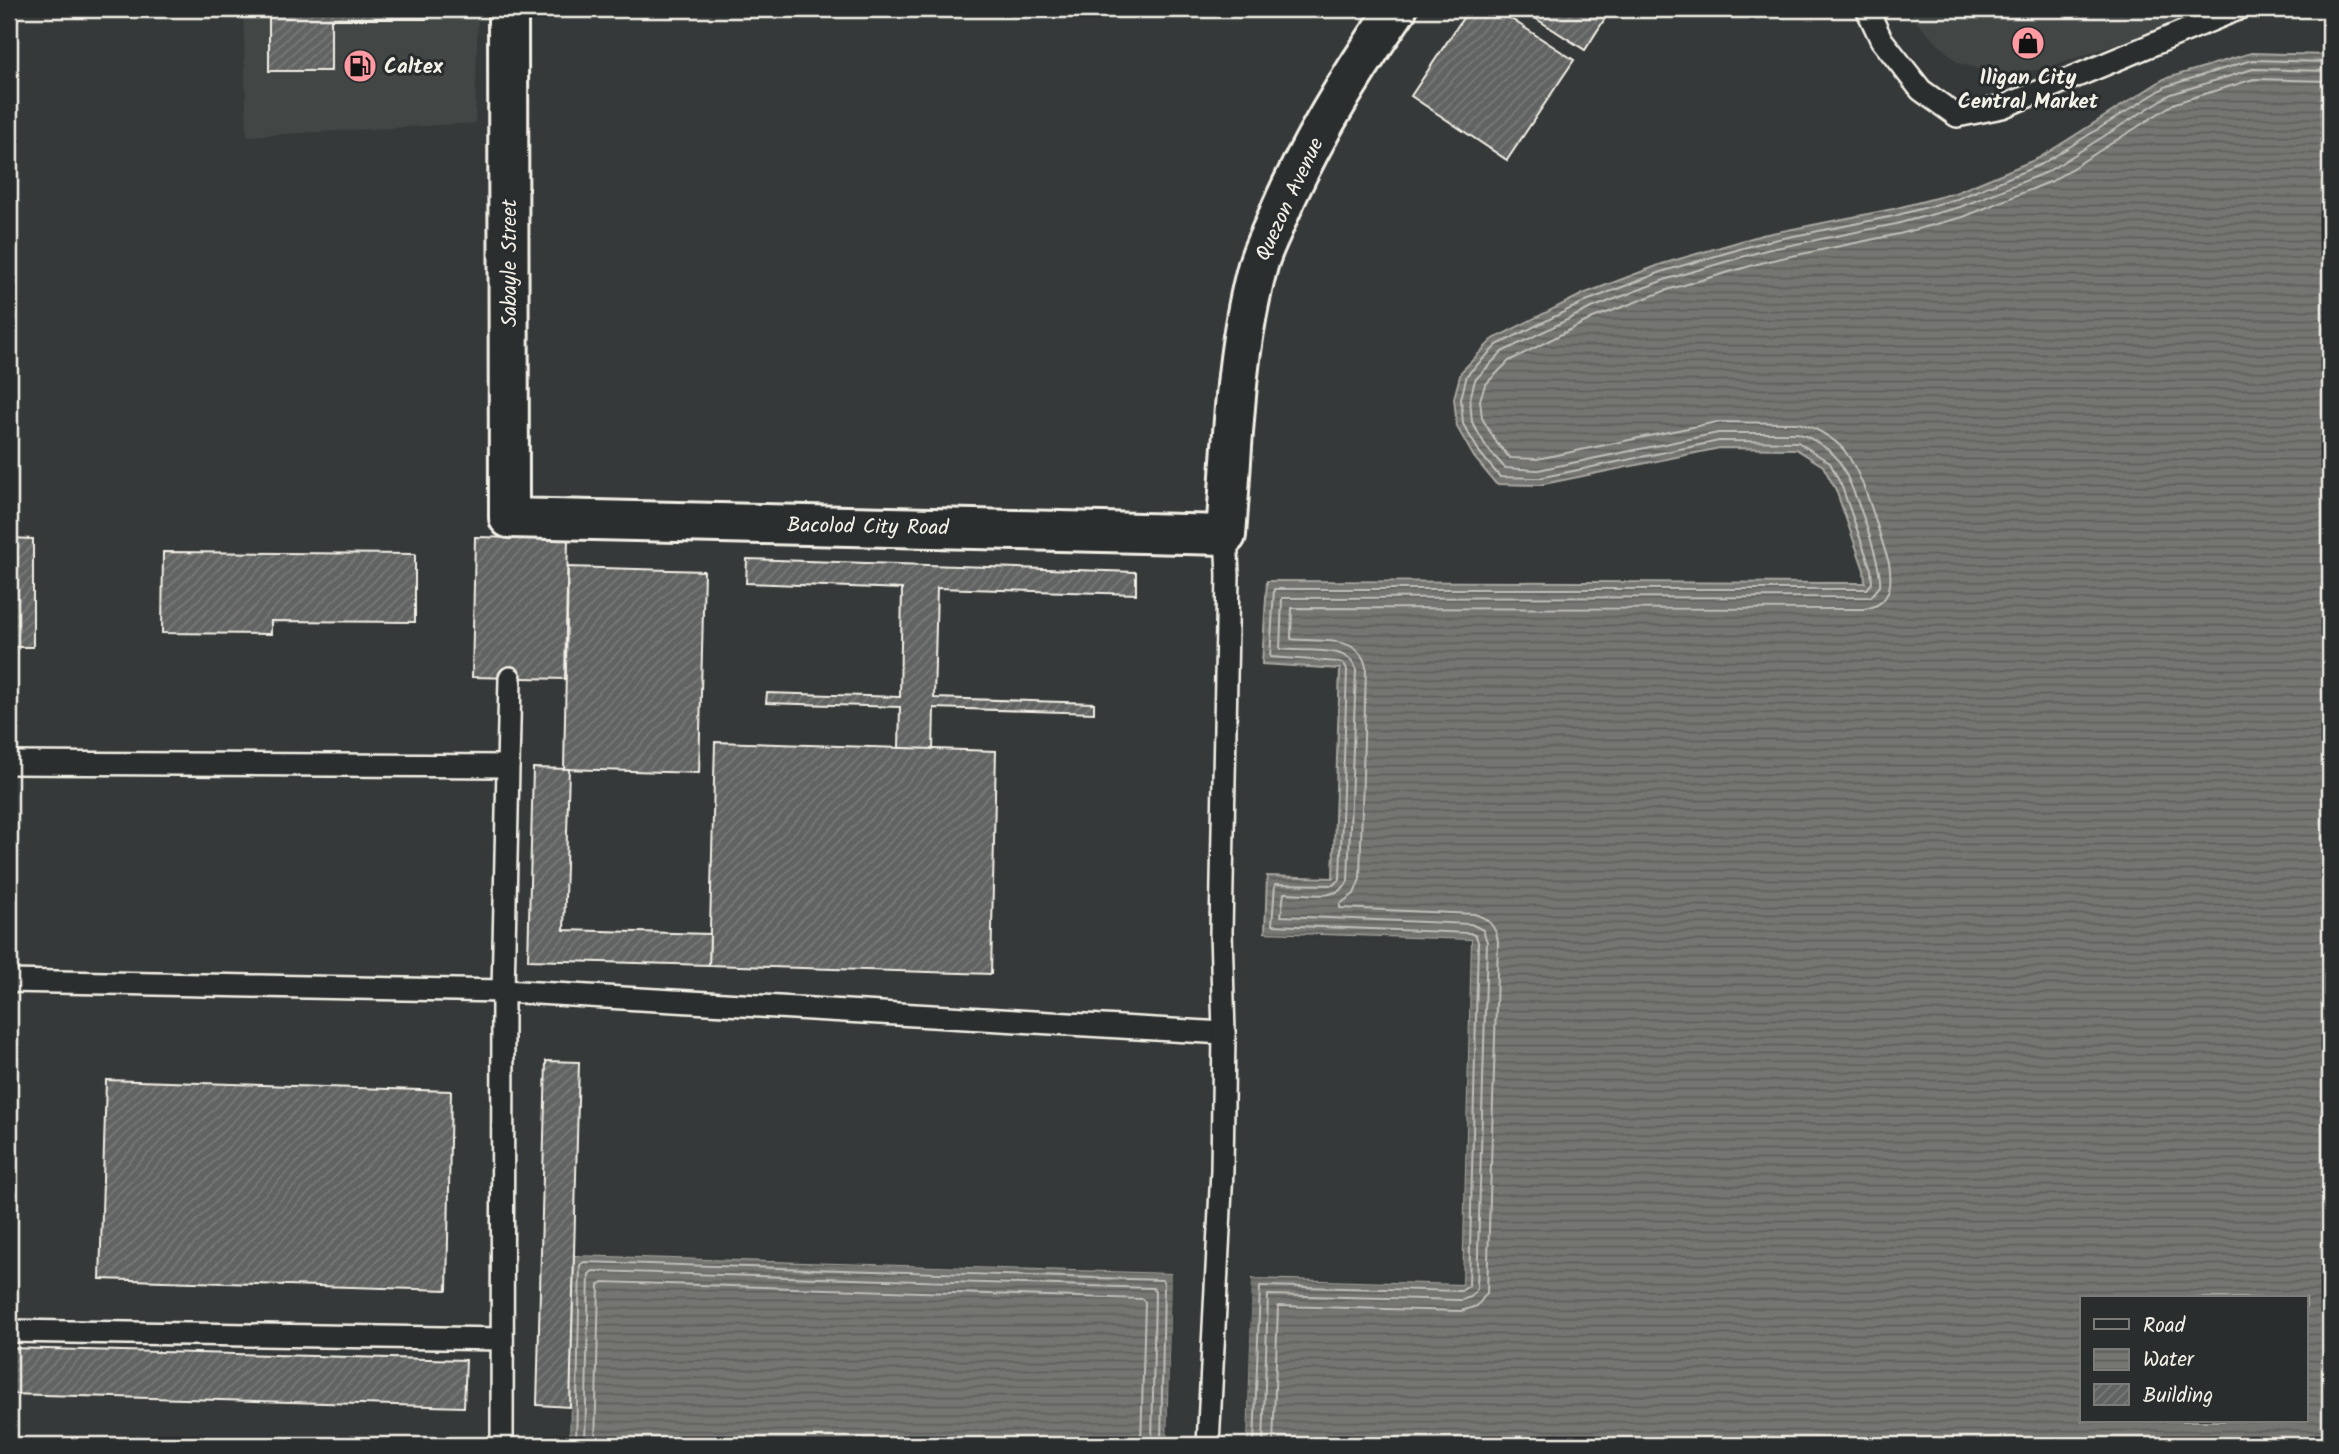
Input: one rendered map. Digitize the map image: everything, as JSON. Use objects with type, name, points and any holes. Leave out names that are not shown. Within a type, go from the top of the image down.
[{"type":"street","name":"Sabayle Street","points":[[508,9],[509,517]]},
{"type":"street","name":"Quezon Avenue","points":[[1226,535],[1242,340],[1258,263],[1287,194],[1323,126],[1397,9]]},
{"type":"street","name":"Bacolod City Road","points":[[509,517],[1226,535]]},
{"type":"lane","points":[[1867,9],[1881,39],[1921,90],[1957,116],[2003,107],[2238,9]]},
{"type":"lane","points":[[1209,1445],[1222,1170],[1224,1033],[1221,932],[1228,575],[1226,535]]},
{"type":"lane","points":[[502,1445],[503,991],[510,678]]},
{"type":"lane","points":[[9,763],[508,766]]},
{"type":"lane","points":[[9,981],[503,991],[1224,1033]]},
{"type":"lane","points":[[9,1331],[502,1339]]},
{"type":"shaded area","name":"Caltex","points":[[243,9],[478,9],[475,123],[247,136]]},
{"type":"shaded area","name":"Iligan City Central Market","points":[[1910,9],[2220,9],[2044,69],[1997,74],[1958,63],[1918,24]]},
{"type":"water","points":[[2251,53],[2330,55],[2330,1445],[1247,1445],[1251,1278],[1462,1284],[1471,940],[1265,933],[1267,876],[1333,878],[1340,669],[1262,664],[1267,581],[1865,583],[1864,570],[1836,490],[1823,466],[1796,449],[1720,448],[1539,485],[1496,484],[1474,457],[1457,427],[1454,398],[1461,372],[1493,339],[1583,294],[1662,264],[1762,235],[1893,209],[1955,193],[2039,158],[2164,79]]},
{"type":"water","points":[[574,1255],[1172,1273],[1167,1445],[569,1445]]},
{"type":"pier","points":[[1261,933],[1471,940],[1462,1284],[1252,1278],[1247,1445],[1244,1445],[1249,1275],[1459,1281],[1468,943],[1264,937]]},
{"type":"pier","points":[[573,1251],[1172,1270],[1175,1272],[1171,1445],[1167,1445],[1171,1273],[574,1255],[569,1445],[565,1445],[570,1255]]},
{"type":"building","points":[[269,9],[429,9],[429,19],[331,19],[331,71],[269,71]]},
{"type":"building","points":[[1469,9],[1496,9],[1574,60],[1507,160],[1411,96]]},
{"type":"building","points":[[1521,9],[1611,9],[1585,50]]},
{"type":"building","points":[[475,537],[568,539],[565,679],[472,677]]},
{"type":"building","points":[[9,538],[33,539],[33,647],[9,647]]},
{"type":"building","points":[[163,552],[415,554],[415,622],[271,621],[271,634],[162,633]]},
{"type":"building","points":[[747,559],[1136,572],[1136,594],[937,588],[934,698],[1094,703],[1094,713],[934,708],[933,750],[899,748],[900,707],[766,703],[767,693],[900,697],[902,589],[746,583]]},
{"type":"building","points":[[568,567],[704,571],[699,773],[564,769]]},
{"type":"building","points":[[715,742],[996,751],[991,974],[709,965]]},
{"type":"building","points":[[533,768],[569,769],[564,930],[710,934],[709,965],[528,960]]},
{"type":"building","points":[[546,1061],[579,1062],[570,1407],[537,1405]]},
{"type":"building","points":[[106,1080],[451,1091],[447,1290],[100,1279]]},
{"type":"building","points":[[9,1348],[466,1360],[464,1407],[9,1394]]},
{"type":"place","name":"Iligan City Central Market","points":[[2028,43]]},
{"type":"place","name":"Caltex","points":[[360,66]]}]
